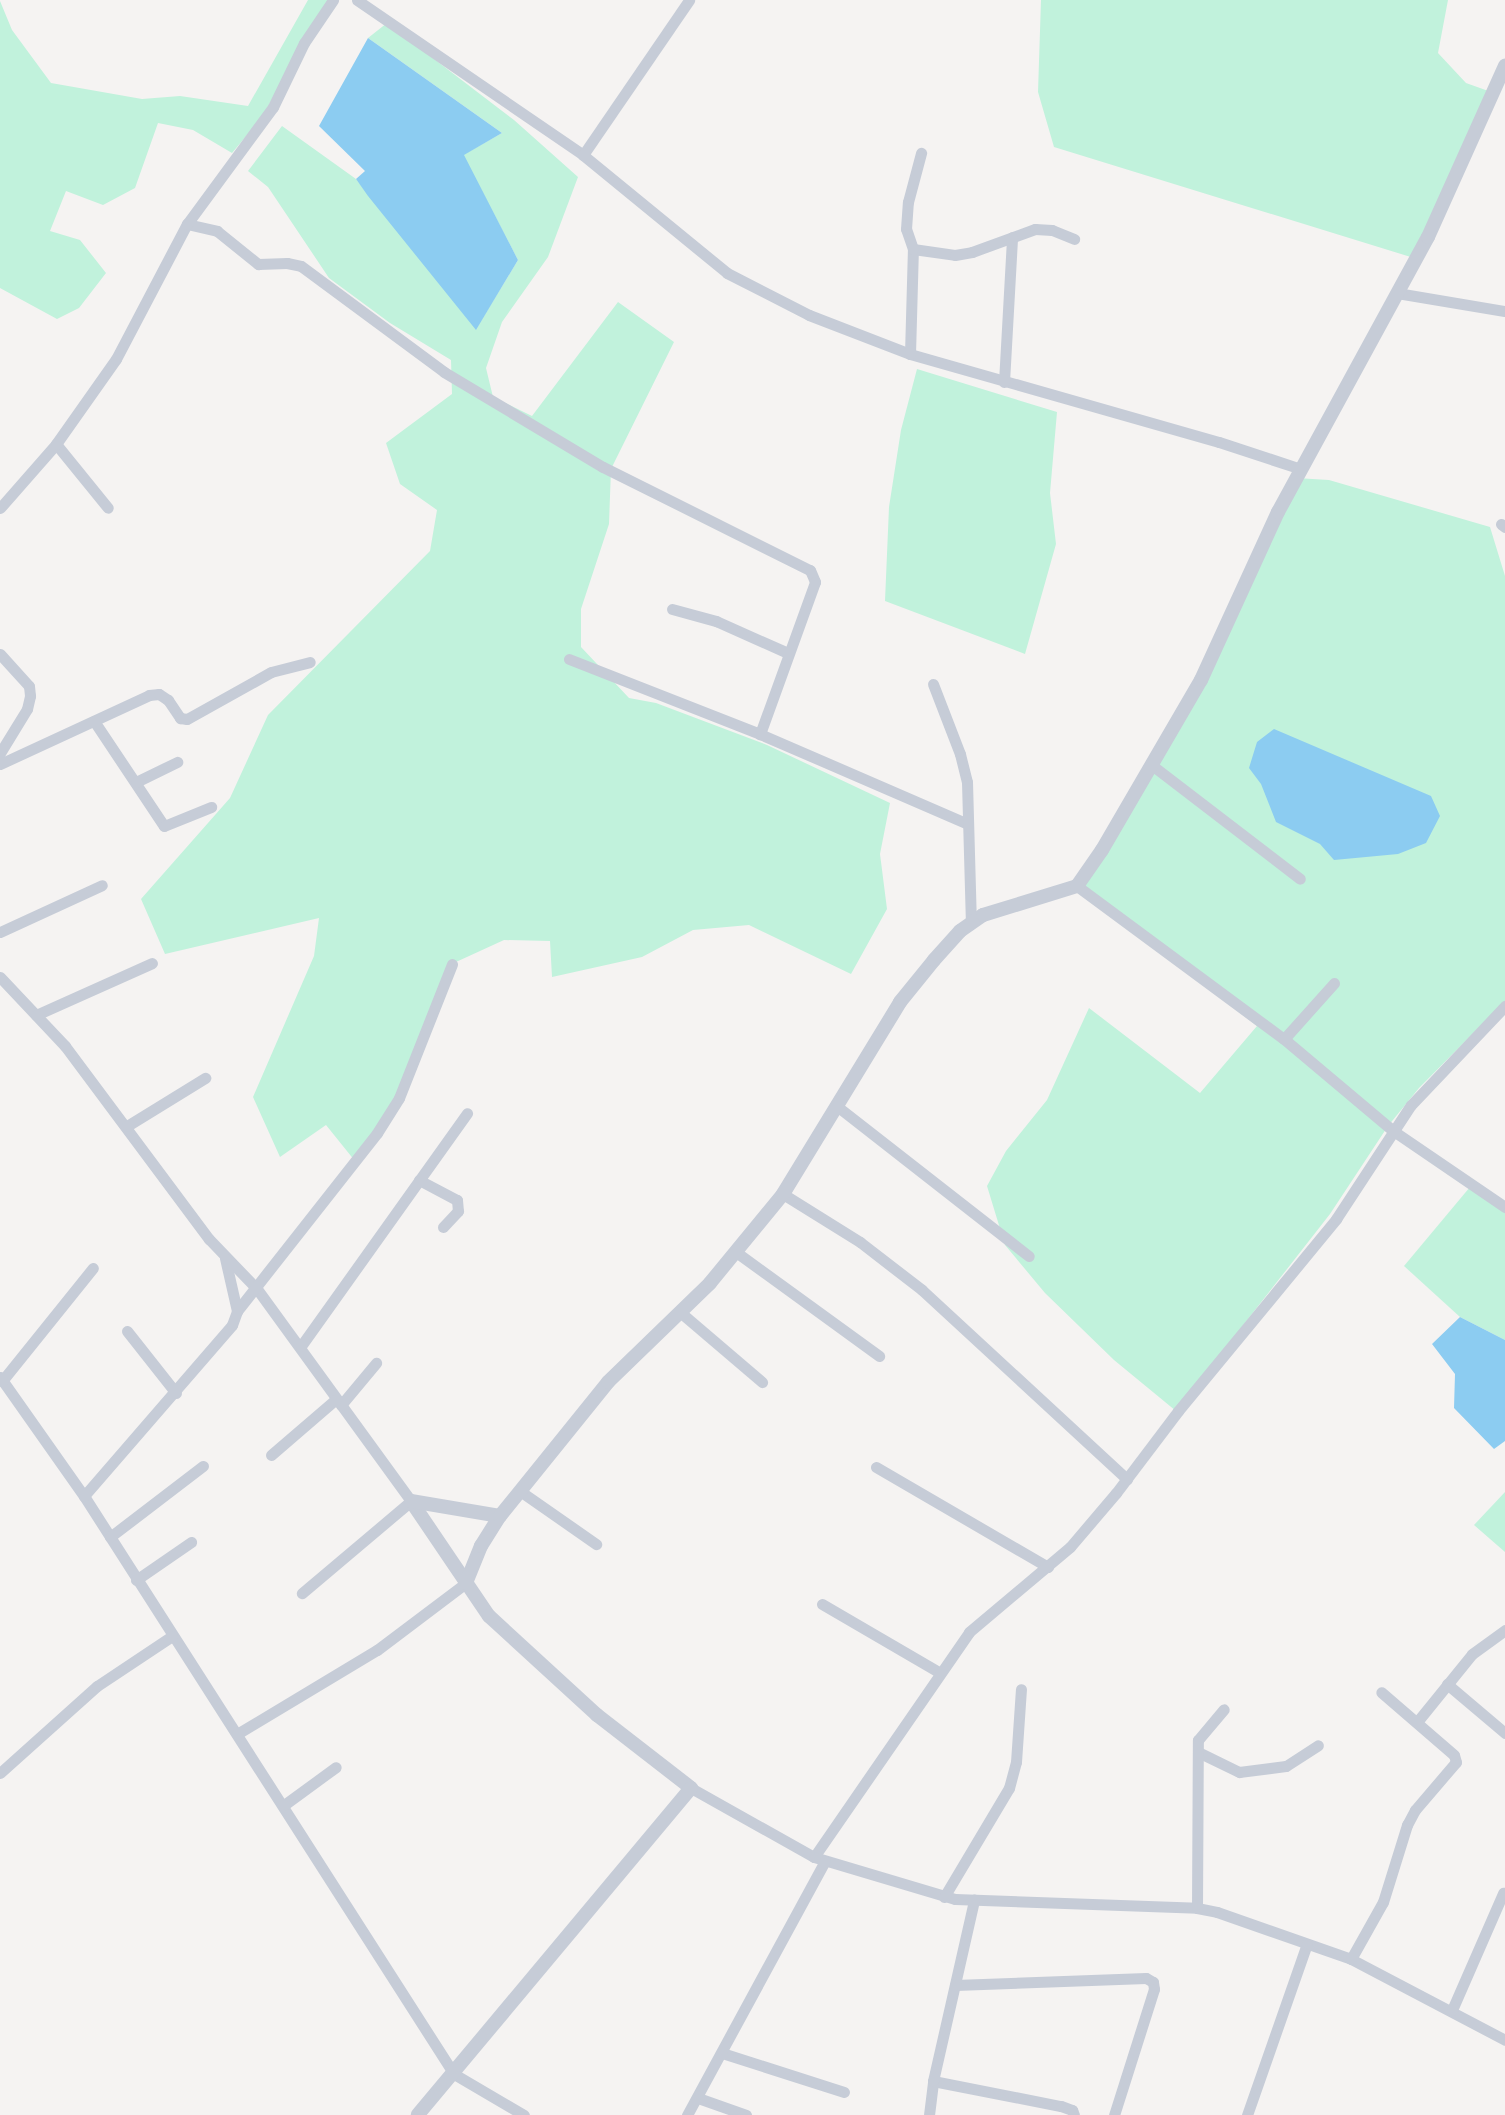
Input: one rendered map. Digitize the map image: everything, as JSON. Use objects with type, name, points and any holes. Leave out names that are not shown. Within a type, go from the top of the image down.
[{"type":"street","points":[[0,508],[56,444],[116,359],[187,224],[273,107],[304,43],[333,0]]},
{"type":"street","points":[[357,0],[583,155],[727,273],[809,315],[910,354],[1219,442],[1301,469]]},
{"type":"street","points":[[583,155],[689,0]]},
{"type":"street","points":[[237,1734],[377,1650],[466,1583],[481,1546],[500,1516],[608,1382],[736,1252],[783,1194],[900,1002],[971,922],[1000,908],[1077,886],[1153,766],[1201,680],[1301,469],[1428,237],[1505,66]]},
{"type":"street","points":[[910,354],[913,249],[906,229],[908,202],[921,153]]},
{"type":"street","points":[[187,224],[217,231],[258,264],[301,266],[444,372],[603,467],[810,570],[815,582],[760,734]]},
{"type":"street","points":[[913,249],[955,255],[1035,229],[1052,230],[1074,239]]},
{"type":"street","points":[[1004,382],[1012,237]]},
{"type":"street","points":[[1397,293],[1505,311]]},
{"type":"street","points":[[56,444],[108,508]]},
{"type":"street","points":[[672,609],[716,621],[788,653]]},
{"type":"street","points":[[0,654],[29,686],[30,696],[27,709],[0,753]]},
{"type":"street","points":[[569,659],[760,734],[966,823]]},
{"type":"street","points":[[0,764],[149,695],[159,694],[168,700],[180,718],[187,719],[271,672],[310,662]]},
{"type":"street","points":[[933,684],[960,754],[967,782],[971,922]]},
{"type":"street","points":[[94,721],[164,826],[211,807]]},
{"type":"street","points":[[136,782],[177,762]]},
{"type":"street","points":[[1153,766],[1300,879]]},
{"type":"street","points":[[0,932],[102,885]]},
{"type":"street","points":[[1077,886],[1284,1039],[1392,1130],[1505,1207]]},
{"type":"street","points":[[36,1015],[152,963]]},
{"type":"street","points":[[84,1496],[232,1325],[237,1311],[377,1133],[399,1098],[452,964]]},
{"type":"street","points":[[0,977],[65,1046],[225,1258],[257,1289],[301,1346],[338,1402],[375,1447],[489,1616],[562,1683],[691,1788],[819,1859],[944,1897],[1197,1908],[1351,1959],[1505,2040]]},
{"type":"street","points":[[1284,1039],[1334,983]]},
{"type":"street","points":[[687,2115],[722,2053],[819,1859],[939,1672],[969,1632],[1048,1567],[1127,1479],[1178,1411],[1336,1219],[1411,1105],[1505,1006]]},
{"type":"street","points":[[127,1126],[205,1078]]},
{"type":"street","points":[[838,1107],[1029,1256]]},
{"type":"street","points":[[301,1346],[325,1317],[467,1113]]},
{"type":"street","points":[[419,1180],[457,1200],[458,1211],[443,1227]]},
{"type":"street","points":[[783,1194],[860,1242],[922,1290],[1127,1479]]},
{"type":"street","points":[[736,1252],[879,1356]]},
{"type":"street","points":[[225,1258],[237,1311]]},
{"type":"street","points":[[93,1268],[1,1379],[84,1496],[454,2074],[524,2115]]},
{"type":"street","points":[[680,1312],[762,1382]]},
{"type":"street","points":[[127,1331],[176,1393]]},
{"type":"street","points":[[271,1455],[338,1402],[376,1363]]},
{"type":"street","points":[[110,1537],[203,1466]]},
{"type":"street","points":[[876,1467],[1048,1567]]},
{"type":"street","points":[[520,1491],[596,1544]]},
{"type":"street","points":[[302,1593],[411,1501],[500,1516]]},
{"type":"street","points":[[136,1580],[191,1542]]},
{"type":"street","points":[[822,1604],[939,1672]]},
{"type":"street","points":[[1417,1722],[1472,1654],[1505,1630]]},
{"type":"street","points":[[0,1773],[97,1686],[172,1636]]},
{"type":"street","points":[[1447,1684],[1505,1733]]},
{"type":"street","points":[[944,1897],[1009,1788],[1016,1762],[1021,1689]]},
{"type":"street","points":[[1351,1959],[1380,1910],[1407,1825],[1415,1810],[1456,1762],[1454,1755],[1381,1692]]},
{"type":"street","points":[[1197,1908],[1200,1735],[1224,1709]]},
{"type":"street","points":[[1198,1752],[1239,1772],[1286,1766],[1318,1745]]},
{"type":"street","points":[[284,1805],[336,1767]]},
{"type":"street","points":[[418,2115],[691,1788]]},
{"type":"street","points":[[1452,2010],[1503,1893]]},
{"type":"street","points":[[929,2115],[933,2081],[974,1900]]},
{"type":"street","points":[[1247,2115],[1307,1944]]},
{"type":"street","points":[[955,1985],[1146,1978],[1153,1982],[1154,1989],[1114,2115]]},
{"type":"street","points":[[722,2053],[844,2092]]},
{"type":"street","points":[[933,2081],[1061,2106],[1072,2110],[1074,2115]]},
{"type":"street","points":[[698,2098],[746,2115]]},
{"type":"green space","points":[[308,0],[328,0],[262,117],[232,153],[193,130],[158,123],[135,188],[103,205],[66,191],[50,231],[80,240],[106,273],[79,308],[57,319],[0,288],[0,1],[12,30],[51,83],[142,99],[180,96],[248,106]]},
{"type":"green space","points":[[1041,0],[1448,0],[1438,53],[1466,83],[1494,93],[1414,258],[1054,147],[1038,92]]},
{"type":"green space","points":[[387,23],[514,120],[578,177],[548,257],[502,322],[486,368],[493,397],[532,416],[618,302],[674,342],[611,469],[609,524],[581,609],[581,647],[629,698],[656,703],[767,745],[890,803],[880,854],[887,909],[851,974],[749,925],[693,930],[642,957],[552,977],[550,941],[504,940],[456,962],[406,1081],[355,1161],[326,1125],[280,1157],[253,1097],[314,956],[319,918],[165,954],[141,899],[230,798],[268,715],[430,551],[437,510],[400,484],[386,443],[452,394],[451,360],[390,323],[329,278],[268,187],[248,171],[282,126],[356,179],[476,329],[518,260],[463,155],[502,133],[368,38]]},
{"type":"green space","points":[[917,369],[1057,412],[1050,493],[1056,544],[1025,654],[885,601],[889,507],[901,430]]},
{"type":"green space","points":[[1296,478],[1329,480],[1490,527],[1505,576],[1505,1001],[1419,1088],[1388,1126],[1330,1214],[1176,1411],[1114,1360],[1045,1293],[1005,1245],[987,1186],[1006,1151],[1047,1100],[1089,1008],[1200,1093],[1257,1026],[1075,885],[1200,677]]},
{"type":"green space","points":[[1470,1187],[1505,1213],[1505,1340],[1460,1317],[1404,1266]]},
{"type":"green space","points":[[1505,1492],[1505,1552],[1474,1525]]},
{"type":"water","points":[[368,38],[502,133],[464,155],[518,260],[476,330],[356,179],[365,171],[319,126]]},
{"type":"water","points":[[1274,729],[1431,796],[1440,816],[1426,843],[1398,854],[1334,860],[1320,844],[1276,822],[1261,784],[1249,768],[1257,742]]},
{"type":"water","points":[[1460,1317],[1505,1340],[1505,1441],[1494,1449],[1454,1408],[1455,1374],[1432,1344]]}]
